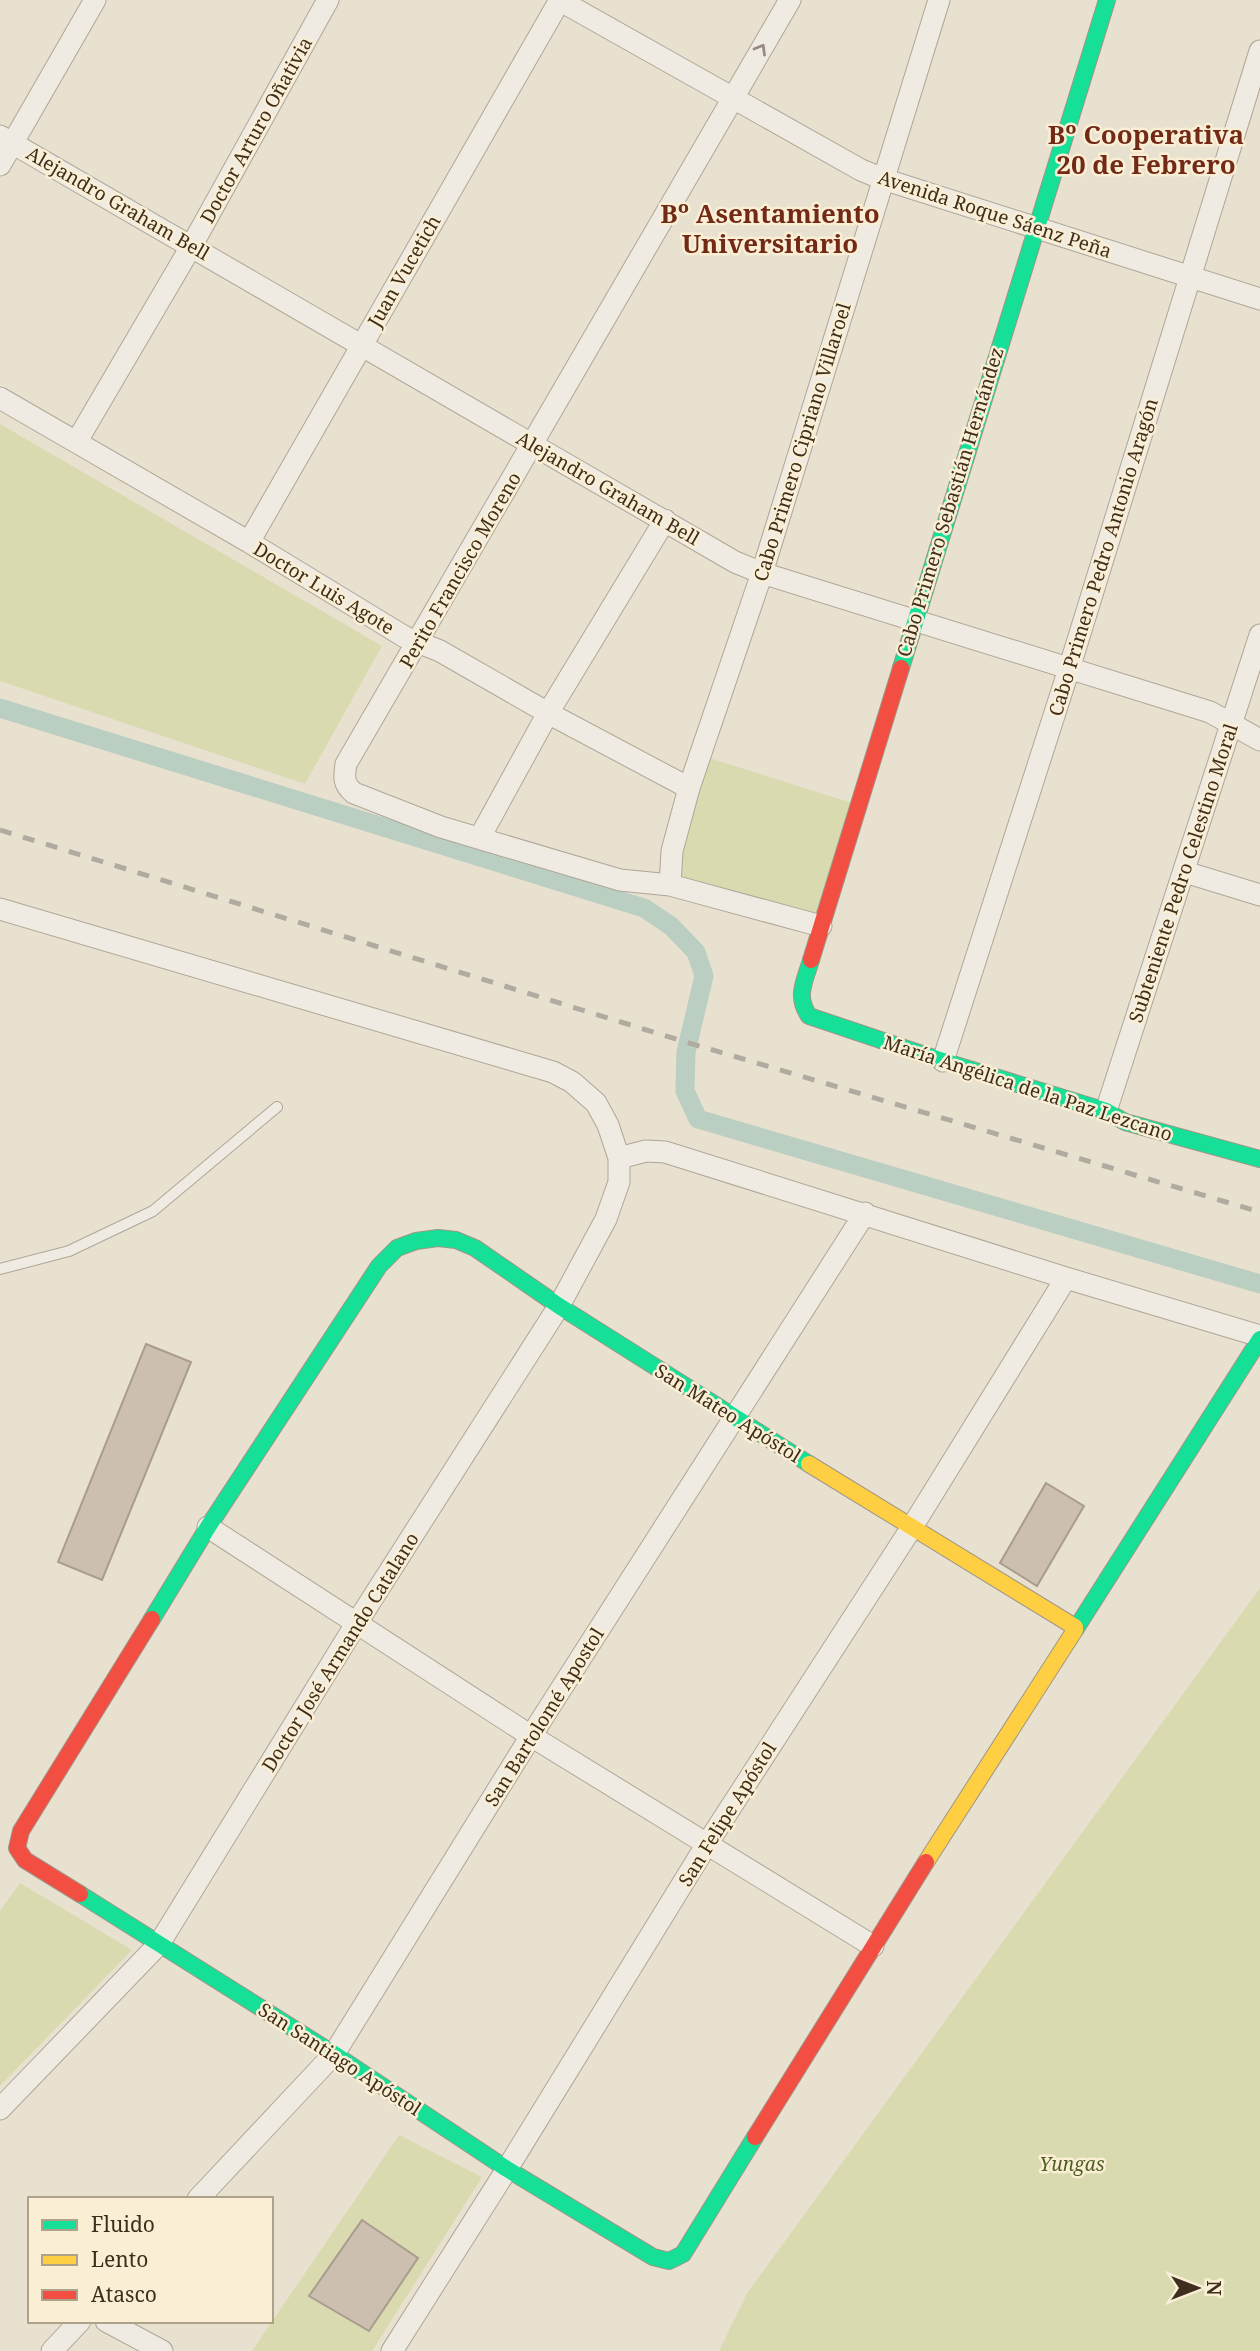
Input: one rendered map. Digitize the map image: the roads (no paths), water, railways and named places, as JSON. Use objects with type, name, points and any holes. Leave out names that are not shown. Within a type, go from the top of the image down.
[{"type":"street","points":[[0,165],[6,140],[95,0]]},
{"type":"street","name":"Doctor Arturo Oñativia","points":[[77,442],[191,246],[328,0]]},
{"type":"street","name":"Avenida Roque Sáenz Peña","points":[[560,0],[732,99],[883,179],[1260,299]]},
{"type":"street","name":"Juan Vucetich","points":[[249,542],[560,0]]},
{"type":"street","name":"Perito Francisco Moreno","points":[[480,837],[440,827],[368,800],[346,787],[346,764],[790,0]]},
{"type":"street","name":"Cabo Primero Cipriano Villaroel","points":[[670,885],[672,851],[689,789],[762,573],[939,0]]},
{"type":"street","name":"Cabo Primero Sebastián Hernández","points":[[802,1006],[801,995],[821,926],[1035,226],[1107,0]]},
{"type":"street","name":"Cabo Primero Pedro Antonio Aragón","points":[[943,1061],[1069,668],[1260,51]]},
{"type":"street","name":"Alejandro Graham Bell","points":[[6,140],[735,562],[762,573],[1210,712],[1260,740]]},
{"type":"street","name":"Doctor Luis Agote","points":[[0,398],[249,542],[405,638],[440,651],[689,789]]},
{"type":"street","points":[[665,520],[548,713],[480,837],[620,880],[670,885],[821,926]]},
{"type":"street","name":"Subteniente Pedro Celestino Moral","points":[[1106,1111],[1260,635]]},
{"type":"street","points":[[1185,872],[1260,895]]},
{"type":"street","points":[[0,909],[554,1072],[572,1082],[596,1104],[608,1125],[620,1158],[646,1151],[665,1152],[1260,1338],[873,1946],[531,1735],[208,1527]]},
{"type":"street","name":"María Angélica de la Paz Lezcano","points":[[802,1006],[809,1016],[1106,1111],[1125,1122],[1260,1158]]},
{"type":"street","name":"Doctor José Armando Catalano","points":[[0,2109],[159,1944],[356,1624],[559,1306],[613,1205],[620,1182],[620,1158]]},
{"type":"street","name":"San Bartolomé Apostol","points":[[200,2197],[334,2054],[531,1735],[865,1213]]},
{"type":"street","name":"San Mateo Apóstol","points":[[17,1848],[21,1831],[208,1527],[379,1266],[397,1248],[416,1241],[438,1238],[456,1240],[475,1248],[559,1306],[735,1418],[1075,1627]]},
{"type":"street","name":"San Felipe Apóstol","points":[[392,2351],[706,1844],[912,1527],[1066,1278]]},
{"type":"street","name":"San Santiago Apóstol","points":[[17,1848],[25,1860],[334,2054],[507,2169],[653,2257],[669,2261],[682,2254],[873,1946]]},
{"type":"street","points":[[52,2351],[78,2323]]},
{"type":"street","points":[[110,2323],[162,2351]]},
{"type":"lane","points":[[0,1269],[69,1251],[153,1211],[277,1107]]},
{"type":"waterway","points":[[0,708],[644,908],[671,926],[696,952],[704,976],[686,1052],[685,1091],[698,1119],[1260,1284]]},
{"type":"railway","points":[[0,830],[679,1040],[1260,1212]]},
{"type":"district","name":"Bº Cooperativa 20 de Febrero","points":[[1146,150]]},
{"type":"district","name":"Bº Asentamiento Universitario","points":[[770,229]]},
{"type":"park label","name":"Yungas","points":[[1072,2164]]}]
